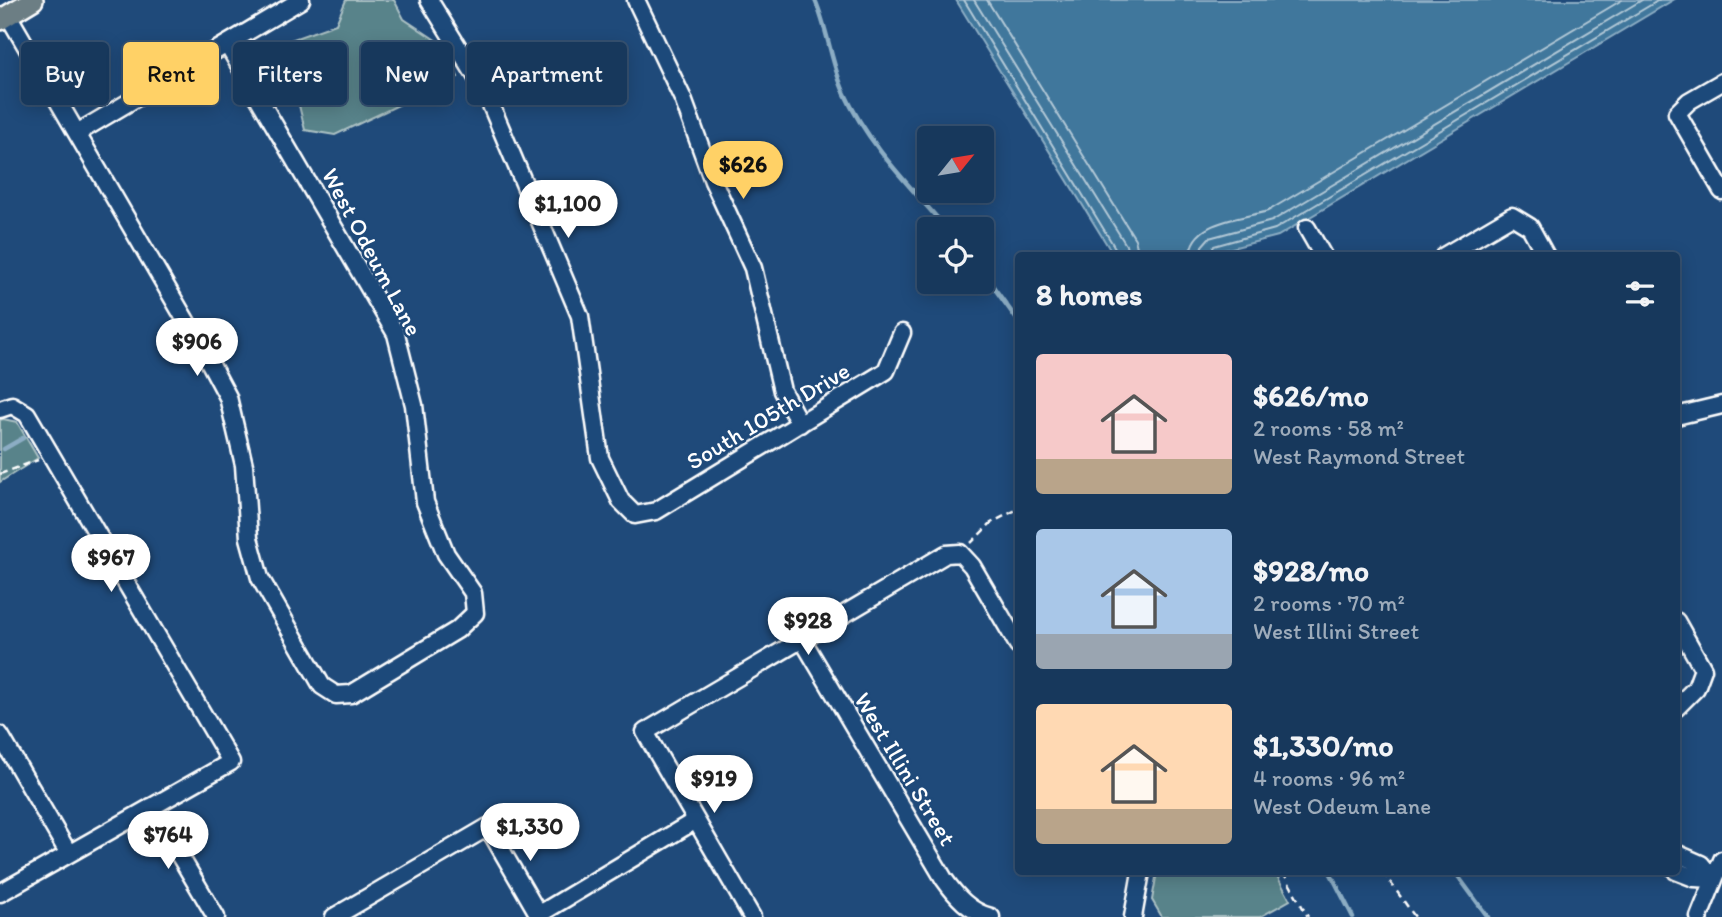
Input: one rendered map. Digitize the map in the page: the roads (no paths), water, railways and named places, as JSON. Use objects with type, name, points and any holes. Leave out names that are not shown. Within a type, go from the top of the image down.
[{"type":"main road","points":[[4,18],[33,0]]},
{"type":"street","name":"South 105th Drive","points":[[429,0],[485,91],[580,316],[600,458],[621,501],[635,515],[656,511],[886,371],[902,332]]},
{"type":"street","points":[[636,0],[683,99],[713,181],[753,268],[782,391],[800,424]]},
{"type":"street","points":[[4,18],[30,53],[77,133],[228,44],[291,2]]},
{"type":"street","name":"West Odeum Lane","points":[[77,133],[204,350],[228,397],[244,465],[249,537],[260,578],[322,686],[336,695],[351,694],[457,630],[475,613],[473,593],[446,554],[425,502],[414,405],[396,334],[228,44]]},
{"type":"street","points":[[1722,82],[1689,101],[1677,113],[1722,191]]},
{"type":"street","points":[[1451,252],[1512,216],[1530,227],[1544,252]]},
{"type":"street","points":[[1307,228],[1321,252]]},
{"type":"street","points":[[1680,415],[1722,405]]},
{"type":"street","points":[[0,893],[231,762],[27,414],[6,407]]},
{"type":"street","points":[[752,917],[645,732],[946,554],[960,553],[972,566],[1015,640]]},
{"type":"street","points":[[1680,628],[1703,669],[1696,688],[1680,704]]},
{"type":"street","name":"West Illini Street","points":[[802,639],[944,879],[954,893],[985,915]]},
{"type":"street","points":[[0,735],[69,854]]},
{"type":"street","points":[[151,807],[216,917]]},
{"type":"street","points":[[334,917],[488,827],[539,916],[696,820]]},
{"type":"street","points":[[1680,855],[1701,864],[1713,879]]},
{"type":"street","points":[[1699,917],[1722,860]]},
{"type":"street","points":[[1680,873],[1694,878],[1713,879]]},
{"type":"street","points":[[1133,917],[1140,875]]},
{"type":"water","points":[[956,0],[1673,0],[1278,236],[1217,252],[1112,252]]},
{"type":"waterway","points":[[815,0],[840,81],[854,111],[877,147],[937,217]]},
{"type":"waterway","points":[[994,288],[1015,317]]},
{"type":"waterway","points":[[4,449],[23,438]]},
{"type":"waterway","points":[[1332,875],[1353,917]]},
{"type":"waterway","points":[[1457,875],[1488,917]]}]
